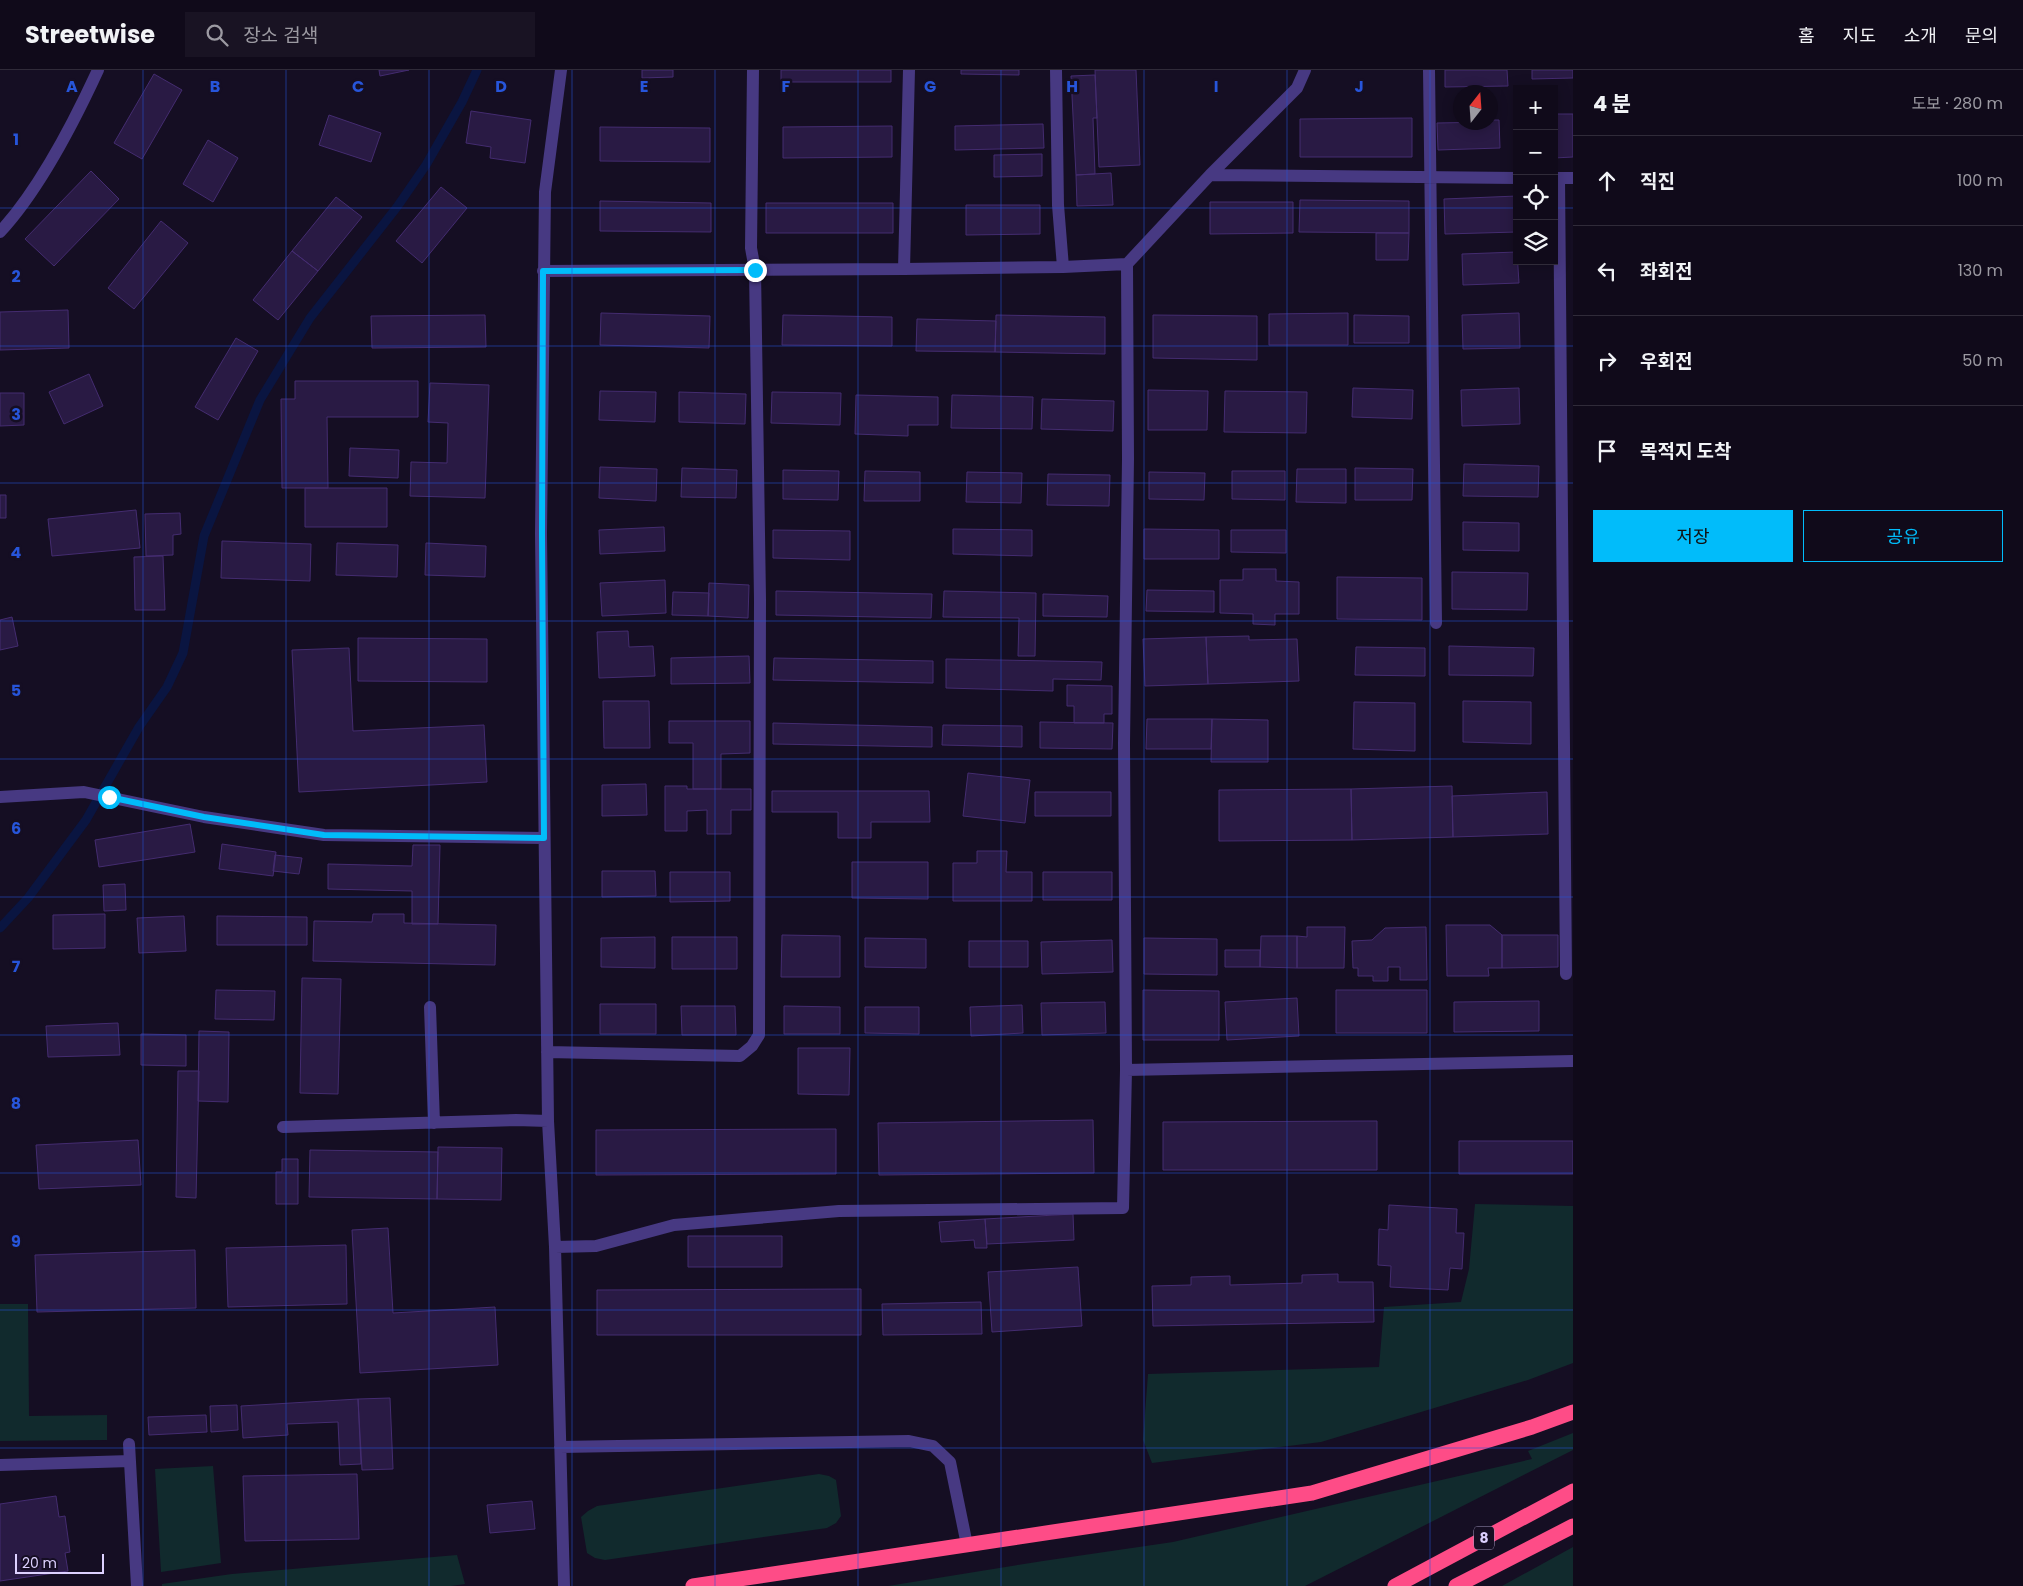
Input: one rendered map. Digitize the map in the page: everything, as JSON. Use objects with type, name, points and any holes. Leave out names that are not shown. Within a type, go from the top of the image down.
[{"type":"highway","points":[[694,1586],[1312,1492],[1532,1427],[1573,1412]]},
{"type":"highway","name":"8","points":[[1395,1586],[1573,1491]]},
{"type":"highway","name":"8","points":[[1456,1586],[1573,1526]]},
{"type":"street","points":[[0,232],[12,220],[35,185],[80,109],[98,70]]},
{"type":"street","points":[[560,70],[545,192],[542,544],[548,1121],[555,1247],[564,1586]]},
{"type":"street","points":[[547,1052],[740,1056],[752,1046],[759,1035],[760,599],[755,270],[751,248],[753,70]]},
{"type":"street","points":[[904,270],[909,70]]},
{"type":"street","points":[[1056,70],[1058,205],[1063,267]]},
{"type":"street","points":[[555,1247],[596,1246],[674,1225],[838,1211],[1123,1208],[1126,1070],[1124,743],[1128,459],[1127,264],[1210,175],[1297,88],[1305,70]]},
{"type":"street","points":[[1429,70],[1432,178],[1436,623]]},
{"type":"street","points":[[1210,175],[1513,178]]},
{"type":"street","points":[[1558,178],[1573,178]]},
{"type":"street","points":[[1557,220],[1566,974]]},
{"type":"street","points":[[543,271],[904,270],[1127,264]]},
{"type":"street","points":[[0,797],[84,792],[204,817],[324,835],[544,838]]},
{"type":"street","points":[[430,1007],[434,1123]]},
{"type":"street","points":[[1126,1070],[1573,1061]]},
{"type":"street","points":[[283,1128],[548,1121]]},
{"type":"street","points":[[560,1447],[909,1441],[925,1444],[933,1446],[950,1462],[967,1545]]},
{"type":"street","points":[[129,1444],[137,1586]]},
{"type":"street","points":[[0,1465],[130,1460]]},
{"type":"green space","points":[[1475,1204],[1573,1206],[1573,1363],[1528,1380],[1321,1442],[1152,1463],[1143,1440],[1148,1374],[1379,1367],[1384,1307],[1461,1302],[1469,1269]]},
{"type":"green space","points":[[0,1304],[28,1304],[29,1416],[107,1415],[107,1440],[0,1441]]},
{"type":"green space","points":[[1573,1433],[1573,1450],[1305,1586],[888,1586],[1173,1542],[1532,1459],[1528,1451]]},
{"type":"green space","points":[[213,1466],[221,1563],[161,1572],[155,1469]]},
{"type":"green space","points":[[819,1474],[836,1480],[841,1516],[836,1523],[827,1528],[605,1560],[595,1558],[587,1553],[581,1517],[597,1506]]},
{"type":"green space","points":[[1573,1547],[1573,1586],[1502,1586]]},
{"type":"green space","points":[[457,1555],[465,1584],[451,1586],[162,1586],[162,1584],[232,1574]]},
{"type":"building","points":[[379,70],[409,70],[380,76]]},
{"type":"building","points":[[642,70],[673,70],[673,77],[642,78]]},
{"type":"building","points":[[781,70],[891,70],[891,82],[781,82]]},
{"type":"building","points":[[961,70],[1019,70],[1019,75],[961,74]]},
{"type":"building","points":[[1095,70],[1136,70],[1140,165],[1099,167]]},
{"type":"building","points":[[1445,70],[1507,70],[1508,86],[1453,85],[1453,87],[1445,87]]},
{"type":"building","points":[[1532,70],[1573,70],[1573,78],[1532,79]]},
{"type":"building","points":[[154,74],[182,90],[142,159],[114,143]]},
{"type":"building","points":[[1095,75],[1097,118],[1093,118],[1095,174],[1076,175],[1071,76]]},
{"type":"building","points":[[471,111],[531,120],[525,163],[490,158],[491,147],[466,143]]},
{"type":"building","points":[[1558,114],[1573,114],[1573,157],[1558,158]]},
{"type":"building","points":[[329,115],[381,133],[371,162],[319,145]]},
{"type":"building","points":[[1412,118],[1412,157],[1300,157],[1300,119]]},
{"type":"building","points":[[1499,120],[1500,148],[1438,150],[1437,123],[1453,123],[1453,130],[1498,130]]},
{"type":"building","points":[[1043,124],[1044,148],[955,150],[955,126]]},
{"type":"building","points":[[892,126],[892,157],[783,158],[783,127]]},
{"type":"building","points":[[600,127],[710,128],[710,162],[600,161]]},
{"type":"building","points":[[208,140],[238,158],[213,202],[183,184]]},
{"type":"building","points":[[1042,154],[1042,176],[994,177],[994,155]]},
{"type":"building","points":[[91,171],[119,199],[54,266],[25,239]]},
{"type":"building","points":[[1111,173],[1113,205],[1077,206],[1076,175]]},
{"type":"building","points":[[441,187],[467,208],[422,263],[396,241]]},
{"type":"building","points":[[1513,196],[1513,232],[1445,234],[1444,199]]},
{"type":"building","points":[[336,197],[362,217],[318,271],[292,251]]},
{"type":"building","points":[[1300,200],[1409,201],[1409,233],[1299,232]]},
{"type":"building","points":[[600,201],[711,203],[711,232],[600,231]]},
{"type":"building","points":[[1210,202],[1293,202],[1293,233],[1210,234]]},
{"type":"building","points":[[766,203],[893,203],[893,233],[766,233]]},
{"type":"building","points":[[966,205],[1040,205],[1040,234],[966,235]]},
{"type":"building","points":[[161,221],[188,243],[134,309],[108,288]]},
{"type":"building","points":[[1376,233],[1409,233],[1408,260],[1376,260]]},
{"type":"building","points":[[292,251],[318,271],[278,320],[253,300]]},
{"type":"building","points":[[1513,252],[1513,265],[1518,265],[1519,283],[1463,285],[1462,254]]},
{"type":"building","points":[[68,310],[69,348],[0,350],[0,312]]},
{"type":"building","points":[[601,313],[710,316],[709,348],[600,345]]},
{"type":"building","points":[[1348,313],[1348,345],[1269,345],[1269,314]]},
{"type":"building","points":[[1519,313],[1520,348],[1463,349],[1462,315]]},
{"type":"building","points":[[485,315],[486,347],[372,348],[371,316]]},
{"type":"building","points":[[783,315],[892,317],[892,346],[782,345]]},
{"type":"building","points":[[996,315],[1105,317],[1105,354],[995,352]]},
{"type":"building","points":[[1153,315],[1257,316],[1257,360],[1153,358]]},
{"type":"building","points":[[1354,315],[1409,316],[1409,343],[1354,343]]},
{"type":"building","points":[[917,319],[996,321],[995,352],[916,351]]},
{"type":"building","points":[[236,338],[258,351],[218,420],[195,407]]},
{"type":"building","points":[[89,374],[103,406],[64,424],[49,392]]},
{"type":"building","points":[[295,381],[418,381],[418,417],[327,417],[328,488],[282,488],[281,399],[295,399]]},
{"type":"building","points":[[430,383],[489,385],[485,498],[410,496],[411,462],[447,463],[448,423],[428,422]]},
{"type":"building","points":[[1353,388],[1413,390],[1412,419],[1352,417]]},
{"type":"building","points":[[1519,388],[1520,424],[1462,426],[1461,390]]},
{"type":"building","points":[[1148,390],[1208,391],[1207,430],[1148,430]]},
{"type":"building","points":[[600,391],[656,392],[655,422],[599,420]]},
{"type":"building","points":[[1225,391],[1307,392],[1306,433],[1224,432]]},
{"type":"building","points":[[679,392],[746,394],[745,424],[679,422]]},
{"type":"building","points":[[772,392],[841,393],[840,425],[771,423]]},
{"type":"building","points":[[0,393],[24,393],[24,425],[0,426]]},
{"type":"building","points":[[856,395],[938,397],[938,425],[908,425],[908,436],[855,434]]},
{"type":"building","points":[[952,395],[1033,397],[1032,429],[951,428]]},
{"type":"building","points":[[1042,399],[1114,401],[1113,431],[1041,429]]},
{"type":"building","points":[[350,448],[399,450],[398,478],[349,476]]},
{"type":"building","points":[[1464,464],[1539,466],[1538,497],[1463,496]]},
{"type":"building","points":[[600,467],[657,469],[656,501],[599,498]]},
{"type":"building","points":[[682,468],[737,470],[736,498],[681,497]]},
{"type":"building","points":[[1355,468],[1413,469],[1412,500],[1355,500]]},
{"type":"building","points":[[1297,469],[1346,469],[1346,503],[1296,502]]},
{"type":"building","points":[[783,470],[839,471],[838,500],[783,499]]},
{"type":"building","points":[[865,471],[920,472],[920,501],[864,501]]},
{"type":"building","points":[[1232,471],[1285,471],[1285,500],[1232,499]]},
{"type":"building","points":[[967,472],[1022,473],[1021,503],[966,502]]},
{"type":"building","points":[[1149,472],[1205,473],[1204,500],[1149,499]]},
{"type":"building","points":[[1048,474],[1110,475],[1109,506],[1047,505]]},
{"type":"building","points":[[305,488],[387,488],[387,527],[305,527]]},
{"type":"building","points":[[0,495],[6,495],[6,518],[0,518]]},
{"type":"building","points":[[136,510],[140,548],[52,556],[48,519]]},
{"type":"building","points":[[180,513],[181,534],[173,535],[173,555],[146,556],[145,514]]},
{"type":"building","points":[[1463,522],[1519,523],[1519,551],[1463,550]]},
{"type":"building","points":[[664,527],[665,551],[600,554],[599,530]]},
{"type":"building","points":[[953,529],[1032,530],[1032,556],[953,554]]},
{"type":"building","points":[[1144,529],[1219,530],[1219,559],[1144,559]]},
{"type":"building","points":[[773,530],[850,531],[850,560],[773,558]]},
{"type":"building","points":[[1231,530],[1286,530],[1286,553],[1231,552]]},
{"type":"building","points":[[222,541],[311,544],[310,581],[221,578]]},
{"type":"building","points":[[337,543],[398,545],[397,577],[336,575]]},
{"type":"building","points":[[426,543],[486,546],[485,577],[425,575]]},
{"type":"building","points":[[163,556],[165,610],[135,610],[134,557]]},
{"type":"building","points":[[1243,569],[1276,569],[1276,581],[1299,582],[1299,614],[1275,614],[1275,625],[1253,624],[1253,614],[1220,613],[1220,580],[1243,580]]},
{"type":"building","points":[[1452,572],[1528,573],[1527,610],[1452,609]]},
{"type":"building","points":[[1337,577],[1422,578],[1422,620],[1337,619]]},
{"type":"building","points":[[665,580],[666,613],[602,616],[600,583]]},
{"type":"building","points":[[709,583],[749,585],[748,618],[708,616]]},
{"type":"building","points":[[1147,590],[1214,591],[1214,612],[1146,611]]},
{"type":"building","points":[[776,591],[932,594],[931,618],[776,615]]},
{"type":"building","points":[[944,591],[1036,593],[1035,656],[1018,656],[1019,618],[943,617]]},
{"type":"building","points":[[673,592],[709,593],[708,616],[672,615]]},
{"type":"building","points":[[1043,594],[1108,596],[1107,617],[1043,616]]},
{"type":"building","points":[[12,617],[18,646],[0,650],[0,620]]},
{"type":"building","points":[[628,631],[629,647],[653,646],[655,676],[599,678],[597,632]]},
{"type":"building","points":[[1249,636],[1249,640],[1297,639],[1299,681],[1208,684],[1206,637]]},
{"type":"building","points":[[1206,637],[1208,684],[1145,686],[1143,639]]},
{"type":"building","points":[[358,638],[487,639],[487,682],[358,681]]},
{"type":"building","points":[[1449,646],[1534,648],[1533,676],[1449,675]]},
{"type":"building","points":[[1356,647],[1425,648],[1425,676],[1355,675]]},
{"type":"building","points":[[349,648],[353,731],[484,725],[487,782],[299,792],[292,650]]},
{"type":"building","points":[[749,656],[750,683],[671,684],[671,658]]},
{"type":"building","points":[[774,658],[933,661],[933,683],[773,680]]},
{"type":"building","points":[[946,659],[1102,662],[1101,680],[1053,679],[1053,691],[946,688]]},
{"type":"building","points":[[1067,685],[1112,686],[1112,714],[1104,714],[1104,723],[1074,723],[1074,706],[1067,706]]},
{"type":"building","points":[[603,701],[649,701],[650,748],[604,748]]},
{"type":"building","points":[[1463,701],[1531,702],[1531,744],[1463,742]]},
{"type":"building","points":[[1354,702],[1415,703],[1415,751],[1353,749]]},
{"type":"building","points":[[1147,719],[1212,719],[1211,749],[1146,749]]},
{"type":"building","points":[[1212,719],[1268,720],[1268,762],[1211,762]]},
{"type":"building","points":[[669,721],[750,721],[750,753],[721,754],[721,789],[693,789],[693,743],[669,743]]},
{"type":"building","points":[[1040,722],[1113,723],[1112,749],[1040,748]]},
{"type":"building","points":[[773,723],[932,727],[932,747],[773,744]]},
{"type":"building","points":[[943,725],[1022,726],[1022,747],[942,745]]},
{"type":"building","points":[[968,773],[1030,780],[1025,823],[963,816]]},
{"type":"building","points":[[646,784],[647,815],[602,816],[602,785]]},
{"type":"building","points":[[665,786],[687,786],[687,789],[751,789],[751,810],[731,810],[731,834],[707,834],[707,810],[687,811],[687,831],[665,831]]},
{"type":"building","points":[[1452,786],[1453,837],[1352,840],[1351,789]]},
{"type":"building","points":[[1351,789],[1352,840],[1219,841],[1219,790]]},
{"type":"building","points":[[772,791],[929,791],[930,822],[871,822],[871,838],[838,838],[838,812],[772,812]]},
{"type":"building","points":[[1035,792],[1111,792],[1111,816],[1035,816]]},
{"type":"building","points":[[1547,792],[1548,834],[1453,837],[1452,796]]},
{"type":"building","points":[[190,824],[195,852],[99,867],[95,840]]},
{"type":"building","points":[[222,844],[276,852],[273,876],[219,869]]},
{"type":"building","points":[[413,845],[440,845],[438,924],[412,924],[412,891],[328,889],[328,864],[412,866]]},
{"type":"building","points":[[977,851],[1007,851],[1006,872],[1032,872],[1032,901],[953,901],[953,863],[977,863]]},
{"type":"building","points":[[275,855],[302,858],[299,874],[273,871]]},
{"type":"building","points":[[852,862],[928,862],[928,899],[852,898]]},
{"type":"building","points":[[602,871],[655,871],[656,896],[602,897]]},
{"type":"building","points":[[670,872],[730,872],[730,901],[670,902]]},
{"type":"building","points":[[1043,872],[1112,872],[1112,900],[1043,900]]},
{"type":"building","points":[[125,884],[126,910],[104,911],[103,885]]},
{"type":"building","points":[[105,914],[105,948],[53,949],[53,915]]},
{"type":"building","points":[[373,914],[404,914],[404,923],[496,925],[495,965],[313,961],[314,921],[372,922]]},
{"type":"building","points":[[184,916],[186,951],[139,953],[137,918]]},
{"type":"building","points":[[217,916],[307,917],[307,945],[217,945]]},
{"type":"building","points":[[1446,925],[1490,925],[1502,935],[1502,968],[1488,968],[1489,976],[1447,976]]},
{"type":"building","points":[[1307,927],[1345,927],[1344,968],[1297,968],[1297,936],[1307,937]]},
{"type":"building","points":[[1426,927],[1427,980],[1400,980],[1400,967],[1388,967],[1388,981],[1373,981],[1373,976],[1358,976],[1358,968],[1353,968],[1352,941],[1372,940],[1385,928]]},
{"type":"building","points":[[782,935],[840,936],[840,977],[781,977]]},
{"type":"building","points":[[1502,935],[1558,935],[1558,967],[1502,968]]},
{"type":"building","points":[[1261,936],[1297,936],[1297,968],[1260,967]]},
{"type":"building","points":[[655,937],[655,968],[601,967],[601,938]]},
{"type":"building","points":[[672,937],[737,937],[737,969],[672,969]]},
{"type":"building","points":[[865,938],[926,939],[926,968],[865,967]]},
{"type":"building","points":[[1144,938],[1217,939],[1217,975],[1144,974]]},
{"type":"building","points":[[1112,940],[1113,972],[1042,974],[1041,942]]},
{"type":"building","points":[[969,941],[1028,941],[1028,967],[969,967]]},
{"type":"building","points":[[1225,950],[1260,950],[1260,967],[1225,967]]},
{"type":"building","points":[[302,978],[341,979],[338,1094],[300,1093]]},
{"type":"building","points":[[216,990],[275,991],[274,1020],[215,1019]]},
{"type":"building","points":[[1143,990],[1219,991],[1219,1040],[1143,1040]]},
{"type":"building","points":[[1336,990],[1427,990],[1427,1033],[1336,1033]]},
{"type":"building","points":[[1297,998],[1299,1036],[1227,1040],[1225,1002]]},
{"type":"building","points":[[1539,1001],[1539,1031],[1454,1032],[1454,1002]]},
{"type":"building","points":[[1105,1002],[1106,1033],[1042,1035],[1041,1003]]},
{"type":"building","points":[[600,1004],[656,1004],[656,1034],[600,1034]]},
{"type":"building","points":[[1022,1005],[1023,1033],[971,1036],[970,1007]]},
{"type":"building","points":[[681,1006],[735,1006],[736,1035],[682,1035]]},
{"type":"building","points":[[784,1006],[840,1007],[840,1034],[784,1034]]},
{"type":"building","points":[[865,1007],[919,1007],[919,1034],[865,1033]]},
{"type":"building","points":[[118,1023],[120,1055],[48,1057],[46,1026]]},
{"type":"building","points":[[199,1031],[229,1032],[228,1102],[198,1101]]},
{"type":"building","points":[[141,1034],[186,1035],[186,1066],[141,1065]]},
{"type":"building","points":[[798,1048],[850,1048],[849,1095],[798,1094]]},
{"type":"building","points":[[178,1071],[199,1071],[196,1198],[176,1197]]},
{"type":"building","points":[[1093,1120],[1094,1173],[879,1175],[878,1123]]},
{"type":"building","points":[[1377,1121],[1377,1170],[1163,1170],[1163,1122]]},
{"type":"building","points":[[836,1129],[836,1174],[596,1175],[596,1130]]},
{"type":"building","points":[[138,1140],[141,1185],[39,1189],[36,1145]]},
{"type":"building","points":[[1459,1141],[1573,1141],[1573,1174],[1459,1174]]},
{"type":"building","points":[[438,1147],[502,1148],[501,1200],[437,1199]]},
{"type":"building","points":[[310,1150],[438,1152],[437,1199],[309,1197]]},
{"type":"building","points":[[282,1159],[298,1159],[298,1204],[276,1204],[276,1172],[282,1172]]},
{"type":"building","points":[[1389,1205],[1457,1209],[1456,1233],[1464,1233],[1462,1269],[1450,1268],[1448,1290],[1390,1287],[1391,1266],[1378,1265],[1379,1229],[1388,1230]]},
{"type":"building","points":[[1073,1214],[1074,1240],[987,1244],[985,1219]]},
{"type":"building","points":[[985,1219],[987,1248],[975,1248],[974,1240],[941,1242],[939,1222]]},
{"type":"building","points":[[388,1228],[393,1313],[495,1307],[498,1365],[360,1373],[352,1230]]},
{"type":"building","points":[[688,1236],[782,1236],[782,1267],[688,1267]]},
{"type":"building","points":[[346,1245],[347,1304],[228,1307],[226,1248]]},
{"type":"building","points":[[195,1250],[196,1308],[37,1312],[35,1255]]},
{"type":"building","points":[[1078,1267],[1082,1326],[992,1332],[988,1272]]},
{"type":"building","points":[[1338,1274],[1338,1282],[1373,1282],[1374,1322],[1153,1326],[1152,1286],[1191,1285],[1191,1277],[1230,1276],[1230,1285],[1302,1283],[1302,1275]]},
{"type":"building","points":[[861,1289],[861,1335],[597,1335],[597,1290]]},
{"type":"building","points":[[981,1302],[982,1334],[883,1335],[882,1304]]},
{"type":"building","points":[[390,1398],[393,1469],[362,1470],[358,1399]]},
{"type":"building","points":[[358,1399],[361,1464],[340,1465],[338,1422],[287,1424],[288,1435],[243,1438],[241,1406]]},
{"type":"building","points":[[237,1405],[238,1430],[211,1432],[210,1406]]},
{"type":"building","points":[[206,1415],[207,1432],[149,1435],[148,1417]]},
{"type":"building","points":[[357,1474],[359,1539],[245,1541],[243,1476]]},
{"type":"building","points":[[56,1496],[59,1517],[65,1516],[70,1552],[65,1553],[68,1571],[0,1581],[0,1504]]},
{"type":"building","points":[[532,1501],[535,1529],[490,1533],[487,1505]]},
{"type":"waterway","points":[[0,928],[28,898],[86,820],[139,727],[167,687],[183,653],[204,536],[260,400],[310,318],[397,207],[426,165],[462,102],[477,70]]},
{"type":"route","points":[[109,797],[204,817],[324,835],[544,838],[543,271],[755,270]]}]
